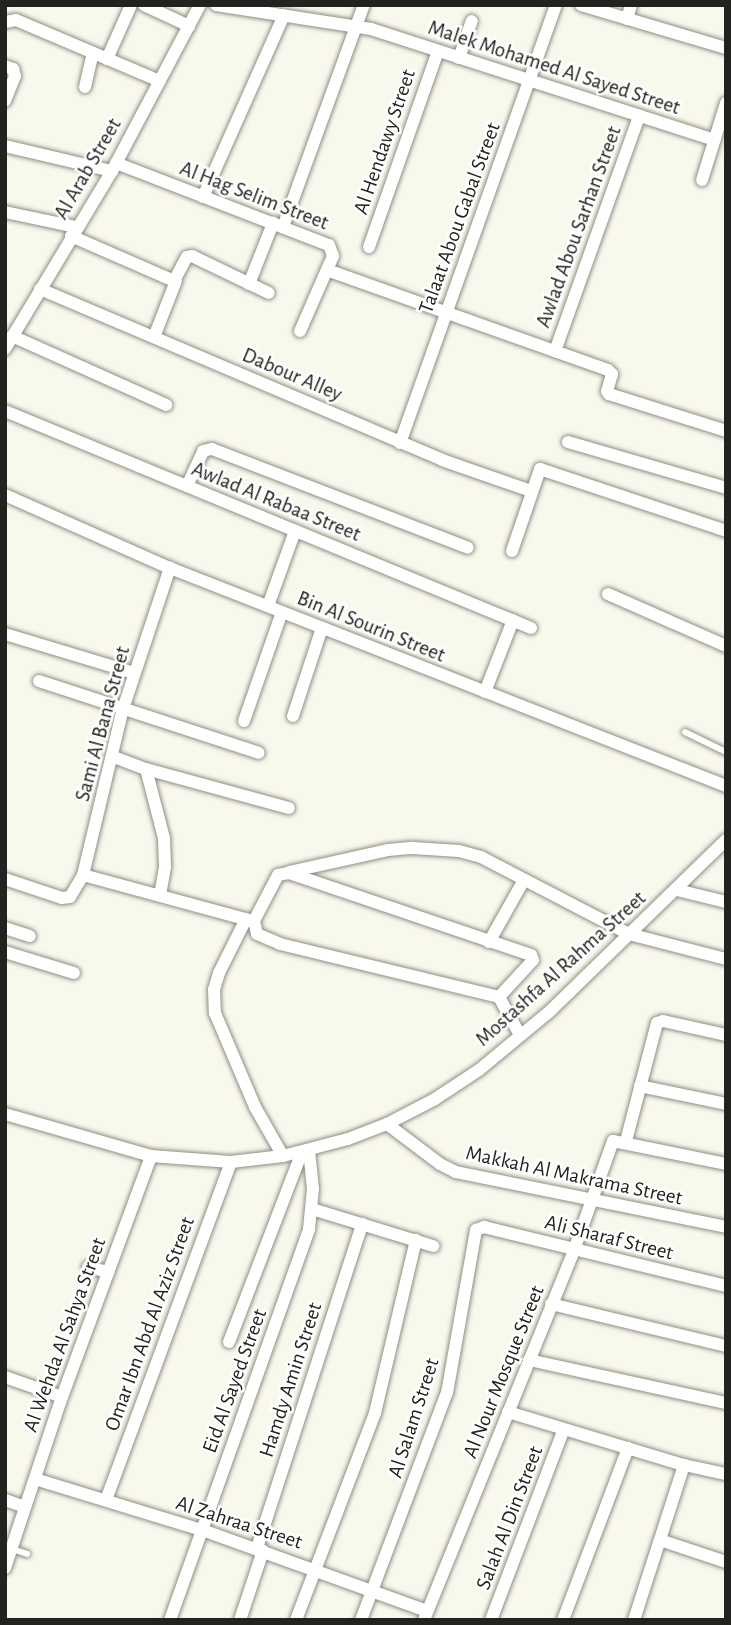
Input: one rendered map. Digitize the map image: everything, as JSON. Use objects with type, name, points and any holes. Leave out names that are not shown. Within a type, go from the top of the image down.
[{"type":"street","points":[[107,58],[131,5]]},
{"type":"street","points":[[144,5],[189,26]]},
{"type":"street","name":"Al Arab Street","points":[[5,349],[114,167],[200,5]]},
{"type":"street","name":"Malek Mohamed Al Sayed Street","points":[[216,5],[357,26],[714,140]]},
{"type":"street","points":[[249,284],[278,225],[364,5]]},
{"type":"street","name":"Talaat Abou Gabal Street","points":[[400,443],[556,5]]},
{"type":"street","points":[[582,5],[726,48]]},
{"type":"street","points":[[627,19],[631,5]]},
{"type":"street","points":[[203,197],[284,15]]},
{"type":"street","points":[[5,22],[16,20],[160,81]]},
{"type":"street","points":[[459,58],[472,21]]},
{"type":"street","name":"Al Hendawy Street","points":[[369,247],[438,51]]},
{"type":"street","points":[[85,87],[93,53]]},
{"type":"street","points":[[5,66],[13,69],[15,76],[5,101]]},
{"type":"street","points":[[702,180],[726,103]]},
{"type":"street","name":"Awlad Abou Sarhan Street","points":[[555,351],[639,116]]},
{"type":"street","name":"Al Hag Selim Street","points":[[5,146],[114,167],[278,225],[332,248],[333,256],[327,270]]},
{"type":"street","points":[[5,212],[74,231],[176,281]]},
{"type":"street","points":[[154,337],[187,257],[192,256],[269,293]]},
{"type":"street","points":[[300,331],[327,270],[608,370],[612,374],[607,391],[609,394],[726,431]]},
{"type":"street","name":"Dabour Alley","points":[[40,289],[400,443],[531,491]]},
{"type":"street","points":[[12,336],[166,405]]},
{"type":"street","name":"Awlad Al Rabaa Street","points":[[5,411],[531,628]]},
{"type":"street","points":[[568,442],[726,488]]},
{"type":"street","points":[[187,486],[203,451],[212,449],[468,548]]},
{"type":"street","points":[[512,551],[540,469],[726,531]]},
{"type":"street","name":"Bin Al Sourin Street","points":[[5,495],[170,568],[726,786]]},
{"type":"street","points":[[268,606],[295,531]]},
{"type":"street","name":"Sami Al Bana Street","points":[[5,879],[62,898],[74,891],[83,875],[134,673],[170,568]]},
{"type":"street","points":[[608,594],[726,646]]},
{"type":"street","points":[[244,721],[282,612]]},
{"type":"street","points":[[485,692],[513,620]]},
{"type":"street","points":[[293,716],[322,628]]},
{"type":"street","points":[[5,635],[134,673]]},
{"type":"street","points":[[39,681],[259,753]]},
{"type":"street","points":[[114,757],[146,769],[289,807]]},
{"type":"street","points":[[146,769],[164,838],[165,867],[160,896]]},
{"type":"street","name":"Mostashfa Al Rahma Street","points":[[5,1114],[151,1156],[231,1162],[305,1151],[387,1124],[435,1099],[479,1070],[677,890],[726,840]]},
{"type":"street","points":[[283,1156],[255,1107],[215,1013],[214,989],[219,973],[278,875],[388,850],[425,848],[481,857],[629,934],[726,959]]},
{"type":"street","points":[[289,873],[533,957],[499,997]]},
{"type":"street","points":[[83,875],[250,920],[257,934],[280,944],[499,997],[520,1035]]},
{"type":"street","points":[[489,942],[524,880]]},
{"type":"street","points":[[677,890],[726,902]]},
{"type":"street","points":[[5,928],[30,936]]},
{"type":"street","points":[[5,952],[74,973]]},
{"type":"street","name":"Al Nour Mosque Street","points":[[426,1616],[574,1250],[613,1141],[622,1141],[640,1086],[655,1026],[659,1021],[726,1035]]},
{"type":"street","points":[[640,1086],[726,1104]]},
{"type":"street","name":"Makkah Al Makrama Street","points":[[387,1124],[440,1164],[456,1172],[726,1227]]},
{"type":"street","points":[[622,1141],[726,1164]]},
{"type":"street","points":[[229,1342],[305,1151]]},
{"type":"street","name":"Eid Al Sayed Street","points":[[170,1620],[309,1229],[312,1209],[305,1151]]},
{"type":"street","name":"Al Wehda Al Sahya Street","points":[[5,1568],[62,1397],[151,1156]]},
{"type":"street","name":"Omar Ibn Abd Al Aziz Street","points":[[106,1500],[231,1162]]},
{"type":"street","points":[[312,1209],[433,1246]]},
{"type":"street","name":"Hamdy Amin Street","points":[[240,1620],[362,1224]]},
{"type":"street","name":"Ali Sharaf Street","points":[[484,1227],[726,1286]]},
{"type":"street","name":"Al Salam Street","points":[[361,1620],[445,1400],[451,1379],[474,1235],[484,1227]]},
{"type":"street","points":[[296,1620],[375,1413],[416,1240]]},
{"type":"street","points":[[88,1267],[108,1272]]},
{"type":"street","points":[[551,1304],[726,1346]]},
{"type":"street","points":[[529,1360],[726,1403]]},
{"type":"street","points":[[5,1377],[62,1397]]},
{"type":"street","points":[[508,1412],[684,1465],[726,1474]]},
{"type":"street","name":"Salah Al Din Street","points":[[491,1620],[564,1429]]},
{"type":"street","points":[[563,1620],[628,1448]]},
{"type":"street","points":[[637,1619],[684,1465]]},
{"type":"street","name":"Al Zahraa Street","points":[[35,1479],[260,1549],[373,1589],[426,1616]]},
{"type":"street","points":[[5,1500],[26,1507]]},
{"type":"street","points":[[660,1540],[726,1562]]},
{"type":"lane","points":[[685,732],[726,752]]},
{"type":"lane","points":[[12,1549],[27,1554]]}]
